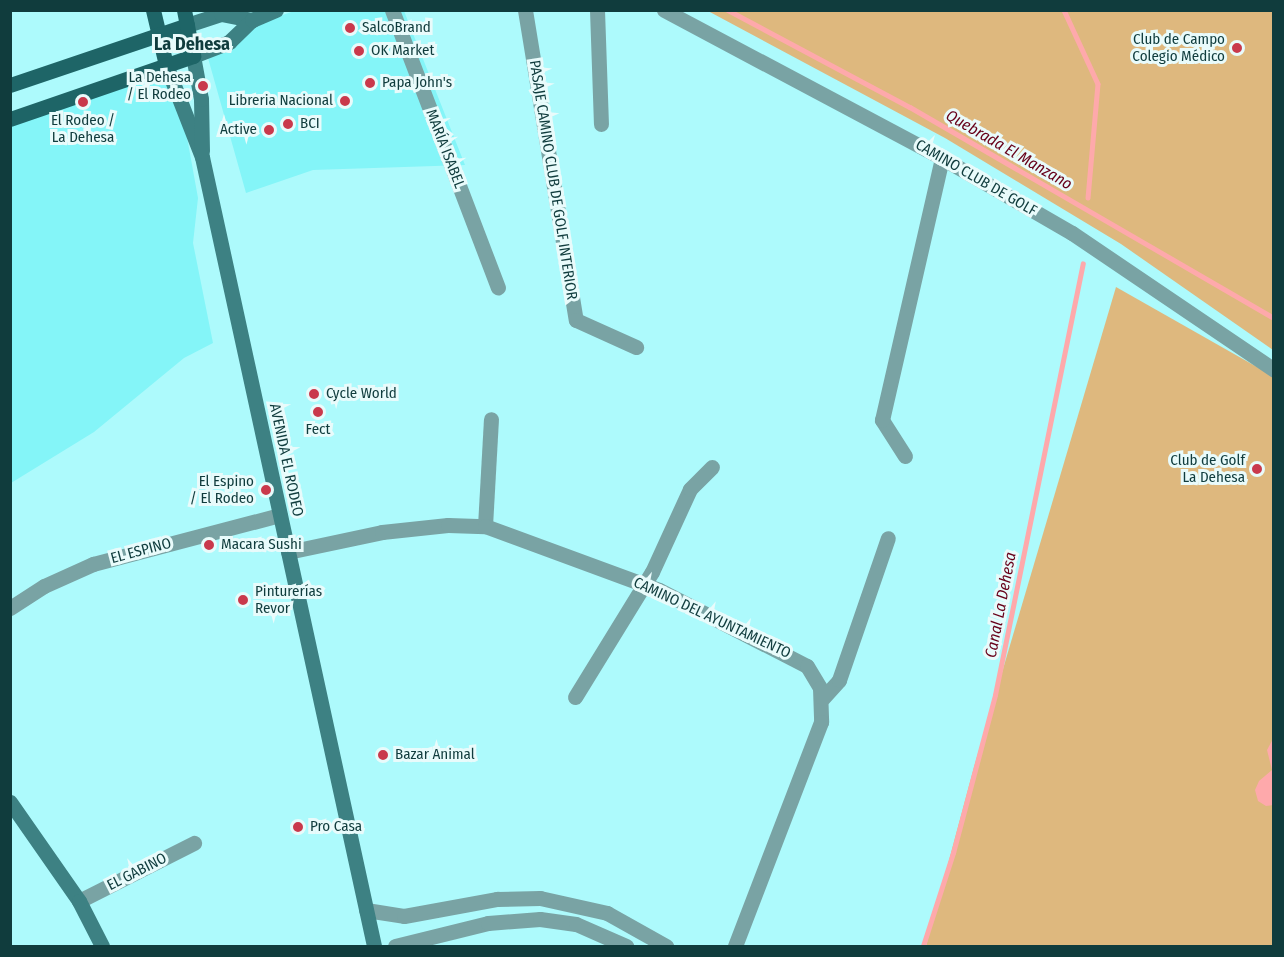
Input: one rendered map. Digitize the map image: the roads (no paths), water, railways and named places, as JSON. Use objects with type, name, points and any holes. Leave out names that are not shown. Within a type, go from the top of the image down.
[{"type":"main road","name":"AVENIDA EL RODEO","points":[[153,10],[166,65],[202,158],[374,946]]},
{"type":"main road","points":[[10,119],[229,42],[252,20],[276,10]]},
{"type":"main road","points":[[10,85],[159,34],[185,18],[221,14],[252,20]]},
{"type":"main road","name":"AVENIDA EL RODEO","points":[[185,18],[201,99],[202,158]]},
{"type":"main road","points":[[10,802],[79,901],[102,946]]},
{"type":"street","name":"MARÍA ISABEL","points":[[392,10],[498,287]]},
{"type":"street","name":"PASAJE CAMINO CLUB DE GOLF INTERIOR","points":[[525,10],[576,320],[636,347]]},
{"type":"street","points":[[597,10],[601,123]]},
{"type":"street","name":"CAMINO CLUB DE GOLF","points":[[664,10],[942,158],[1072,233],[1274,370]]},
{"type":"street","points":[[905,456],[882,420],[942,158]]},
{"type":"street","points":[[485,526],[491,419]]},
{"type":"street","points":[[575,697],[642,584],[652,572],[690,489],[712,467]]},
{"type":"street","name":"EL ESPINO","points":[[10,608],[50,583],[93,564],[280,515]]},
{"type":"street","name":"CAMINO DEL AYUNTAMIENTO","points":[[288,552],[382,532],[448,525],[485,526],[642,584],[798,658],[813,674],[822,698],[821,722],[735,946]]},
{"type":"street","points":[[822,698],[839,680],[888,538]]},
{"type":"street","name":"EL GABINO","points":[[79,901],[194,843]]},
{"type":"street","points":[[366,910],[392,917],[497,899],[540,898],[607,913],[666,946]]},
{"type":"street","points":[[392,917],[404,930],[396,946]]},
{"type":"street","points":[[396,946],[488,923],[540,919],[576,924],[626,946]]},
{"type":"waterway","name":"Quebrada El Manzano","points":[[728,10],[910,107],[1274,318]]},
{"type":"waterway","name":"Canal La Dehesa","points":[[1064,10],[1098,84],[1088,198]]},
{"type":"waterway","name":"Canal La Dehesa","points":[[923,946],[953,853],[995,695],[1083,264]]},
{"type":"place","name":"SalcoBrand","points":[[350,28]]},
{"type":"place","name":"Club de Campo Colegio Médico","points":[[1237,48]]},
{"type":"place","name":"OK Market","points":[[359,51]]},
{"type":"place","name":"Papa John's","points":[[370,83]]},
{"type":"place","name":"La Dehesa / El Rodeo","points":[[203,86]]},
{"type":"place","name":"Libreria Nacional","points":[[345,101]]},
{"type":"place","name":"El Rodeo / La Dehesa","points":[[83,102]]},
{"type":"place","name":"BCI","points":[[288,124]]},
{"type":"place","name":"Active","points":[[269,130]]},
{"type":"place","name":"Cycle World","points":[[314,394]]},
{"type":"place","name":"Fect","points":[[318,412]]},
{"type":"place","name":"Club de Golf La Dehesa","points":[[1257,469]]},
{"type":"place","name":"El Espino / El Rodeo","points":[[266,490]]},
{"type":"place","name":"Macara Sushi","points":[[209,545]]},
{"type":"place","name":"Pinturerías Revor","points":[[243,600]]},
{"type":"place","name":"Bazar Animal","points":[[383,755]]},
{"type":"place","name":"Pro Casa","points":[[298,827]]},
{"type":"district","name":"La Dehesa","points":[[192,44]]}]
